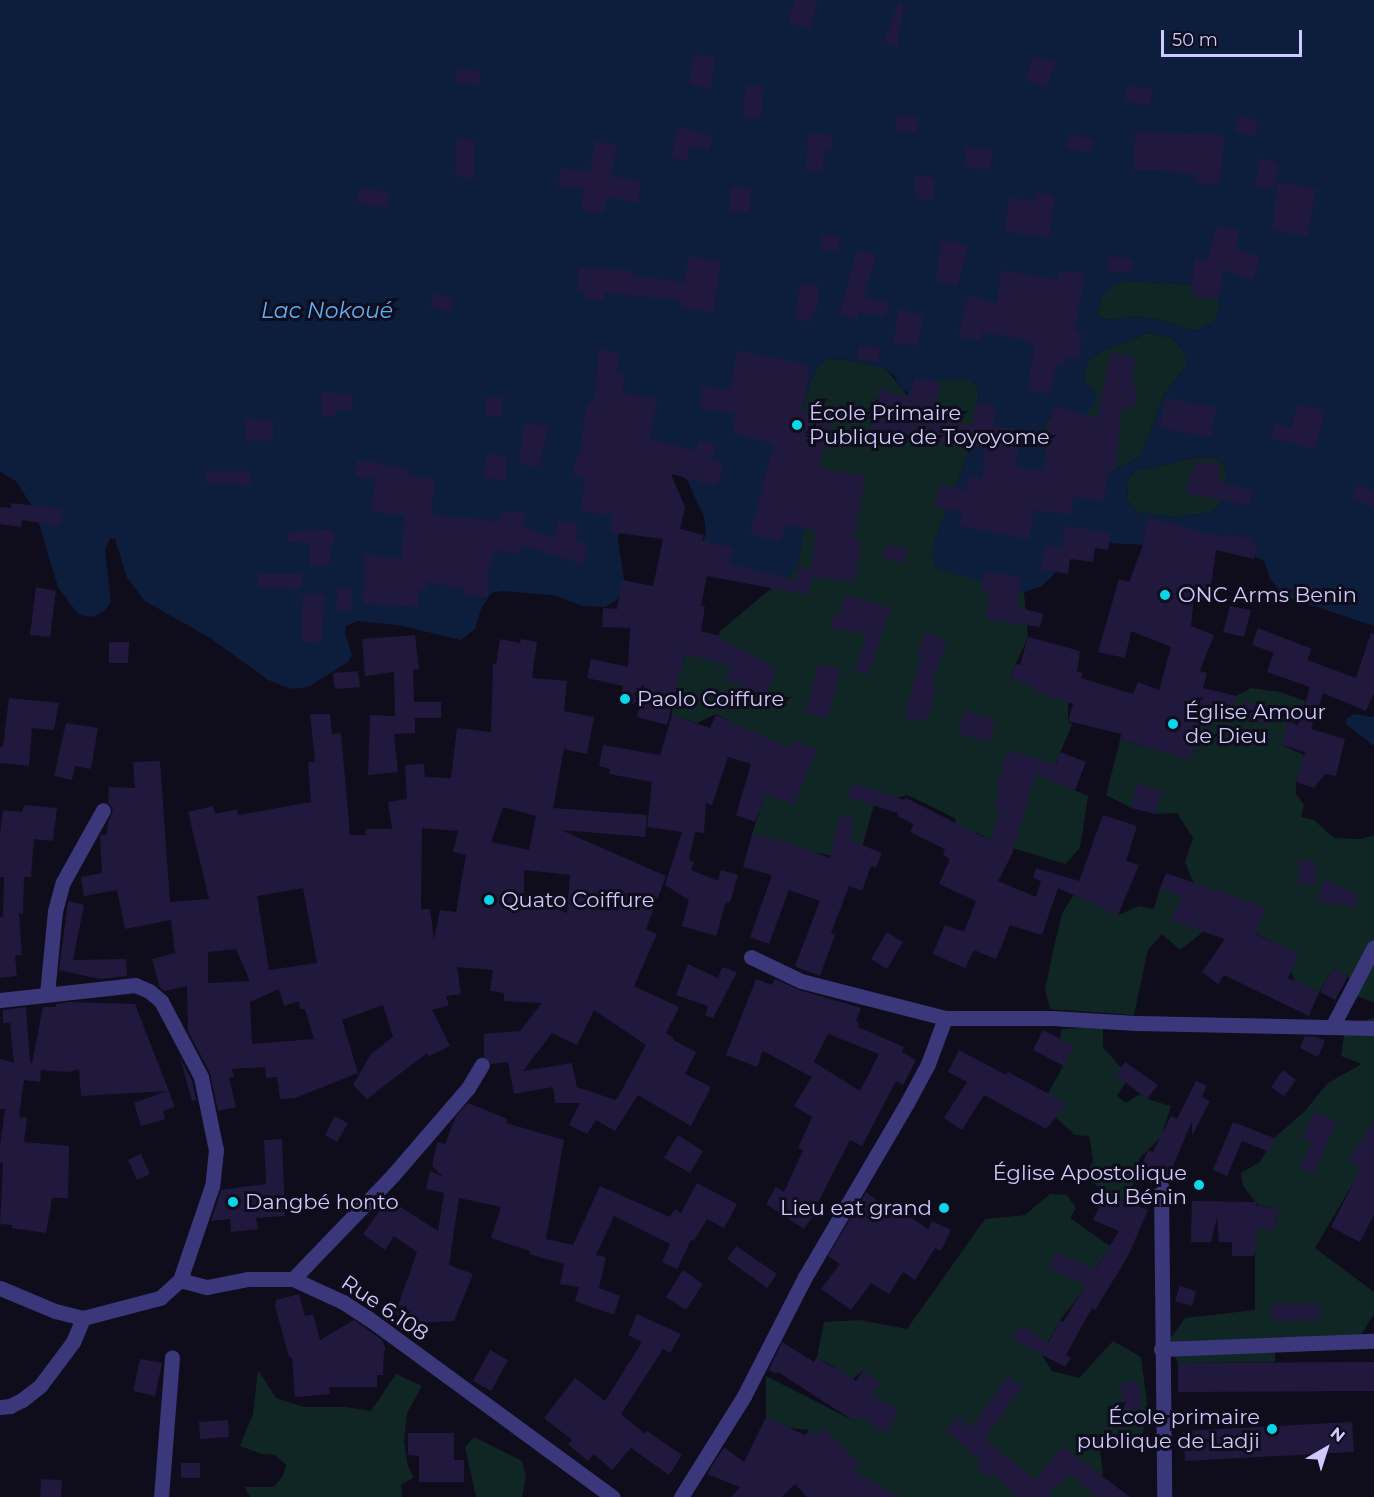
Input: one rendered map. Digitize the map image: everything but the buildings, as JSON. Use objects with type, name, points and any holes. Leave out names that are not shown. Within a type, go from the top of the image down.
[{"type":"street","points":[[47,994],[57,902],[63,882],[103,810]]},
{"type":"street","points":[[1332,1027],[1374,947]]},
{"type":"street","points":[[751,957],[801,981],[945,1018],[1052,1018],[1136,1023],[1374,1028]]},
{"type":"street","points":[[0,1000],[135,985],[149,991],[161,1001],[201,1077],[216,1150],[216,1172],[180,1280],[160,1298],[83,1318],[55,1311],[0,1288]]},
{"type":"street","points":[[681,1497],[744,1396],[805,1277],[907,1103],[928,1064],[945,1018]]},
{"type":"street","points":[[293,1279],[393,1175],[468,1088],[482,1065]]},
{"type":"street","points":[[1161,1186],[1164,1497]]},
{"type":"street","name":"Rue 6.108","points":[[180,1280],[207,1287],[248,1279],[293,1279],[343,1302],[613,1497]]},
{"type":"street","points":[[0,1407],[10,1406],[40,1386],[74,1342],[83,1318]]},
{"type":"street","points":[[1161,1349],[1374,1341]]},
{"type":"street","points":[[161,1497],[172,1357]]},
{"type":"green space","points":[[1129,281],[1193,285],[1218,298],[1219,312],[1213,322],[1196,331],[1156,319],[1133,317],[1106,320],[1100,317],[1097,313],[1103,293],[1118,283]]},
{"type":"green space","points":[[1148,333],[1173,338],[1186,355],[1186,366],[1164,395],[1140,457],[1125,466],[1105,470],[1049,458],[1043,447],[1043,432],[1047,420],[1094,390],[1085,381],[1084,371],[1090,359],[1100,352]]},
{"type":"green space","points":[[827,359],[850,360],[886,369],[907,395],[936,380],[970,380],[976,385],[979,394],[968,453],[934,543],[934,565],[938,569],[1024,592],[1028,637],[1010,677],[1068,702],[1068,721],[1072,725],[1049,779],[1088,796],[1080,848],[1065,864],[993,842],[977,833],[970,842],[953,833],[956,819],[941,811],[907,795],[897,798],[852,783],[848,797],[874,805],[858,861],[808,851],[752,834],[763,802],[756,735],[716,714],[697,723],[672,715],[673,701],[685,654],[714,661],[720,631],[798,566],[808,502],[786,463],[810,383],[818,366]]},
{"type":"green space","points":[[1200,457],[1214,458],[1225,465],[1227,475],[1221,501],[1209,513],[1171,517],[1138,512],[1128,501],[1127,481],[1134,471]]},
{"type":"green space","points":[[1251,688],[1280,692],[1305,701],[1299,721],[1288,723],[1282,745],[1304,755],[1296,782],[1296,794],[1304,805],[1301,817],[1314,820],[1334,838],[1362,839],[1374,835],[1374,1002],[1345,992],[1351,979],[1333,969],[1319,992],[1295,982],[1291,971],[1298,954],[1210,911],[1203,932],[1180,950],[1162,934],[1148,950],[1134,1015],[1050,1009],[1045,989],[1053,951],[1062,913],[1074,895],[1118,915],[1139,906],[1154,909],[1160,888],[1194,884],[1185,862],[1193,838],[1177,813],[1156,814],[1161,791],[1137,785],[1131,808],[1106,795],[1120,740],[1190,759],[1206,706],[1232,712],[1236,696]]},
{"type":"green space","points":[[1374,1017],[1374,1196],[1352,1185],[1315,1248],[1374,1292],[1374,1314],[1360,1337],[1275,1337],[1275,1362],[1178,1363],[1168,1342],[1185,1318],[1255,1310],[1255,1238],[1258,1228],[1275,1230],[1278,1209],[1258,1205],[1243,1186],[1241,1173],[1260,1162],[1274,1138],[1304,1112],[1328,1083],[1362,1064],[1341,1056],[1345,1029]]},
{"type":"green space","points":[[1103,1027],[1103,1047],[1121,1068],[1116,1075],[1126,1082],[1117,1096],[1126,1103],[1140,1094],[1147,1099],[1171,1106],[1161,1137],[1139,1159],[1129,1202],[1105,1194],[1086,1176],[1093,1161],[1089,1136],[1075,1135],[1047,1110],[1048,1093],[1074,1047],[1060,1039],[1062,1029]]},
{"type":"green space","points":[[1050,1194],[1067,1195],[1076,1208],[1070,1218],[1110,1246],[1077,1299],[1060,1320],[1041,1354],[1052,1371],[1079,1378],[1113,1341],[1141,1357],[1148,1410],[1139,1449],[1100,1450],[1103,1474],[1090,1490],[1098,1497],[824,1497],[859,1464],[823,1428],[817,1436],[809,1430],[790,1428],[766,1417],[766,1376],[854,1421],[879,1383],[863,1371],[853,1379],[817,1357],[824,1322],[860,1320],[907,1329],[985,1219],[1025,1215]]},
{"type":"green space","points":[[258,1370],[276,1398],[304,1407],[346,1407],[371,1411],[396,1374],[422,1386],[407,1413],[404,1441],[408,1467],[414,1477],[401,1485],[402,1497],[250,1497],[245,1487],[274,1487],[283,1476],[286,1465],[275,1455],[262,1454],[240,1446],[253,1414]]},
{"type":"green space","points":[[474,1437],[522,1461],[526,1477],[522,1497],[476,1497],[465,1447]]},
{"type":"water","name":"Lac Nokoué","points":[[0,0],[1374,0],[1374,626],[1284,596],[1270,578],[1264,561],[1242,550],[1108,543],[1088,547],[1063,565],[1042,586],[1024,592],[938,569],[934,566],[932,557],[934,543],[968,453],[979,394],[976,385],[970,380],[936,380],[914,398],[900,387],[894,376],[886,369],[850,360],[827,359],[818,366],[810,384],[786,463],[808,502],[798,566],[785,581],[759,584],[700,546],[706,535],[704,517],[687,480],[665,462],[625,498],[618,540],[625,586],[617,600],[605,607],[583,606],[552,595],[501,591],[491,593],[481,609],[475,629],[461,640],[398,625],[358,621],[346,626],[345,634],[352,654],[348,662],[308,687],[291,689],[268,680],[210,638],[145,601],[127,578],[115,539],[110,538],[105,550],[111,602],[103,612],[92,617],[77,613],[58,587],[35,511],[16,481],[0,472]],"holes":[[[1129,281],[1193,285],[1218,298],[1219,312],[1213,322],[1196,331],[1156,319],[1133,317],[1106,320],[1100,317],[1097,313],[1103,294],[1118,283]],[[1148,333],[1173,338],[1186,355],[1186,366],[1164,395],[1140,457],[1125,466],[1105,470],[1049,458],[1043,447],[1043,432],[1051,416],[1073,418],[1086,415],[1097,401],[1094,390],[1085,381],[1084,371],[1090,359],[1100,352]],[[1199,457],[1214,458],[1225,465],[1227,475],[1221,501],[1215,509],[1209,513],[1171,517],[1138,512],[1131,505],[1128,501],[1127,481],[1134,471]]]},
{"type":"water","points":[[1353,714],[1374,717],[1374,746],[1347,725],[1346,719]]},
{"type":"place","name":"École Primaire Publique de Toyoyome","points":[[797,425]]},
{"type":"place","name":"ONC Arms Benin","points":[[1165,595]]},
{"type":"place","name":"Paolo Coiffure","points":[[625,699]]},
{"type":"place","name":"Église Amour de Dieu","points":[[1173,724]]},
{"type":"place","name":"Quato Coiffure","points":[[489,900]]},
{"type":"place","name":"Église Apostolique du Bénin","points":[[1199,1185]]},
{"type":"place","name":"Dangbé honto","points":[[233,1202]]},
{"type":"place","name":"Lieu eat grand","points":[[944,1208]]},
{"type":"place","name":"École primaire publique de Ladji","points":[[1272,1429]]}]
